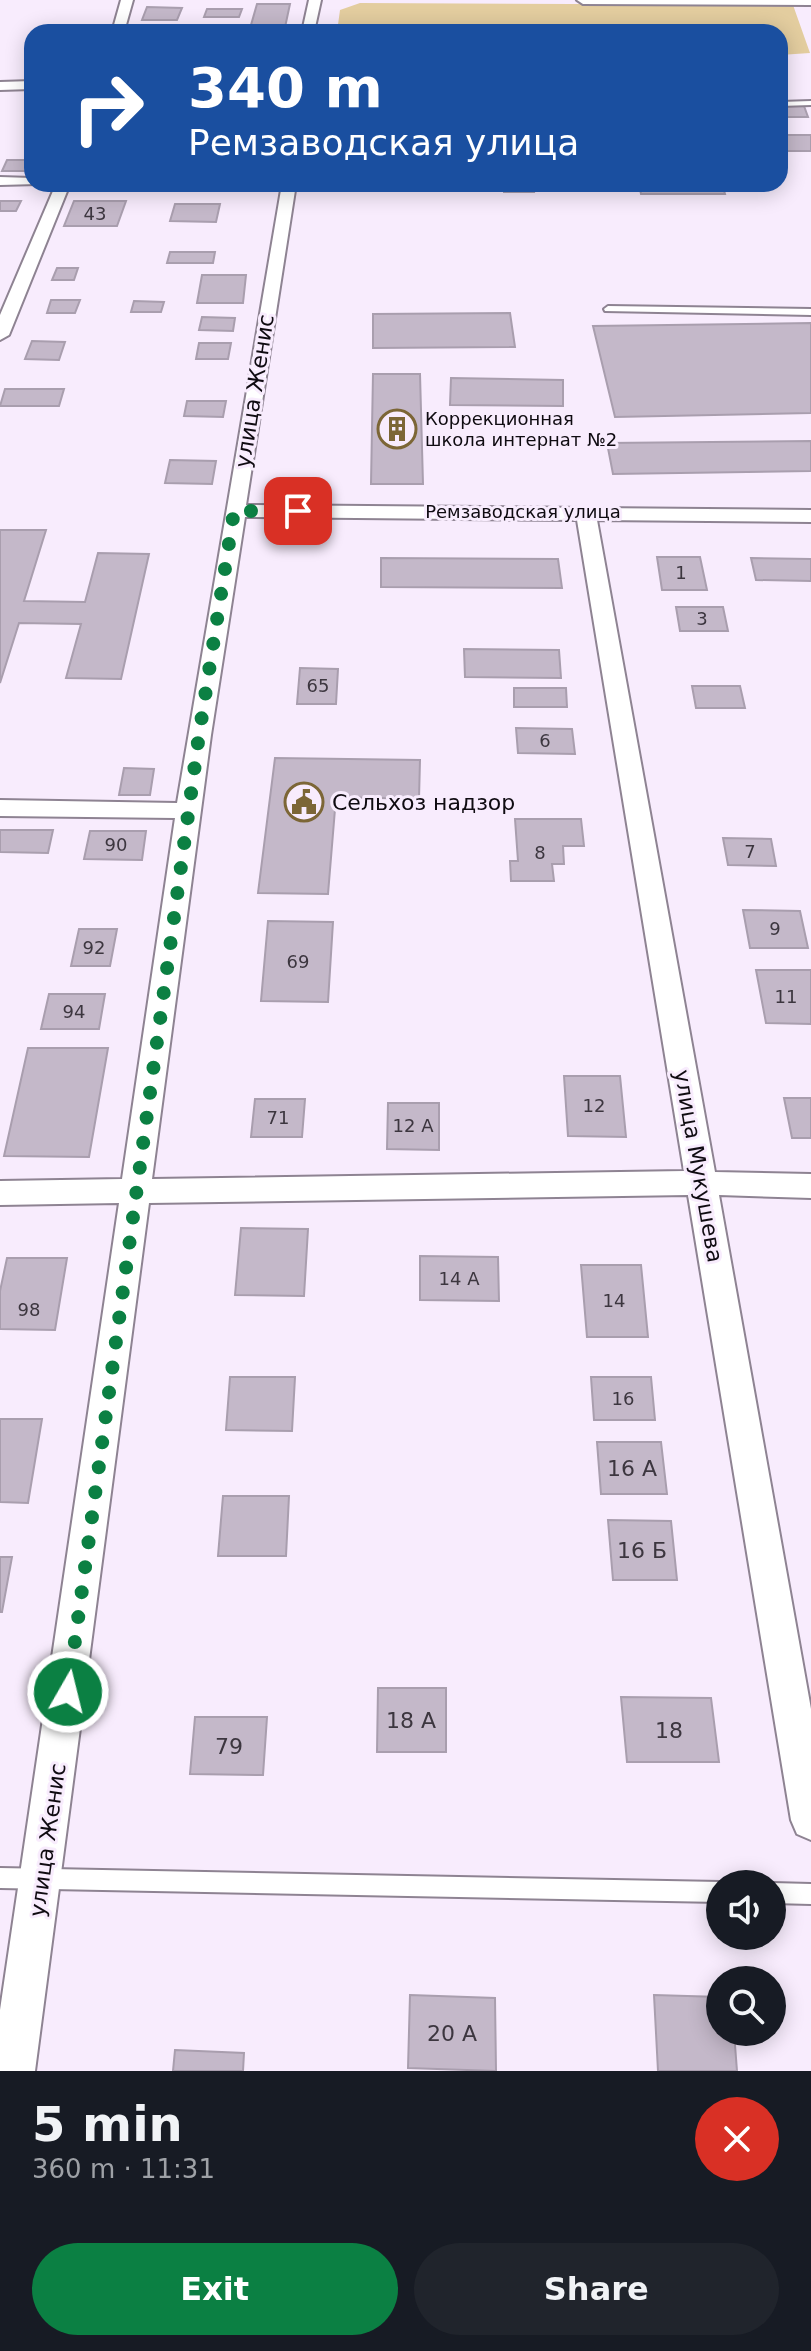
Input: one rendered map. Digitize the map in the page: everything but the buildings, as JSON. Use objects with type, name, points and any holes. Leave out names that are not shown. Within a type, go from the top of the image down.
[{"type":"street","points":[[120,24],[127,0]]},
{"type":"street","points":[[310,24],[315,0]]},
{"type":"street","points":[[583,0],[805,4]]},
{"type":"street","points":[[0,86],[24,85]]},
{"type":"street","points":[[0,181],[24,182]]},
{"type":"street","points":[[1,331],[60,192]]},
{"type":"street","name":"улица Женис","points":[[13,2071],[191,811],[199,735],[288,192]]},
{"type":"street","name":"Ремзаводская улица","points":[[234,511],[811,516]]},
{"type":"street","name":"улица Мукушева","points":[[586,512],[811,1820]]},
{"type":"street","points":[[0,808],[191,811]]},
{"type":"street","points":[[0,1193],[137,1194],[702,1183],[811,1186]]},
{"type":"lane","points":[[788,104],[811,103]]},
{"type":"lane","points":[[608,309],[811,312]]},
{"type":"lane","points":[[0,1878],[706,1892]]},
{"type":"lane","points":[[786,1893],[811,1894]]},
{"type":"shaded area","points":[[360,3],[793,5],[810,53],[788,54],[788,24],[338,24],[340,10]]},
{"type":"place","name":"Коррекционная школа интернат №2","points":[[397,429]]},
{"type":"place","name":"Сельхоз надзор","points":[[304,802]]},
{"type":"route","points":[[68,1692],[199,735],[234,511],[298,511]]}]
